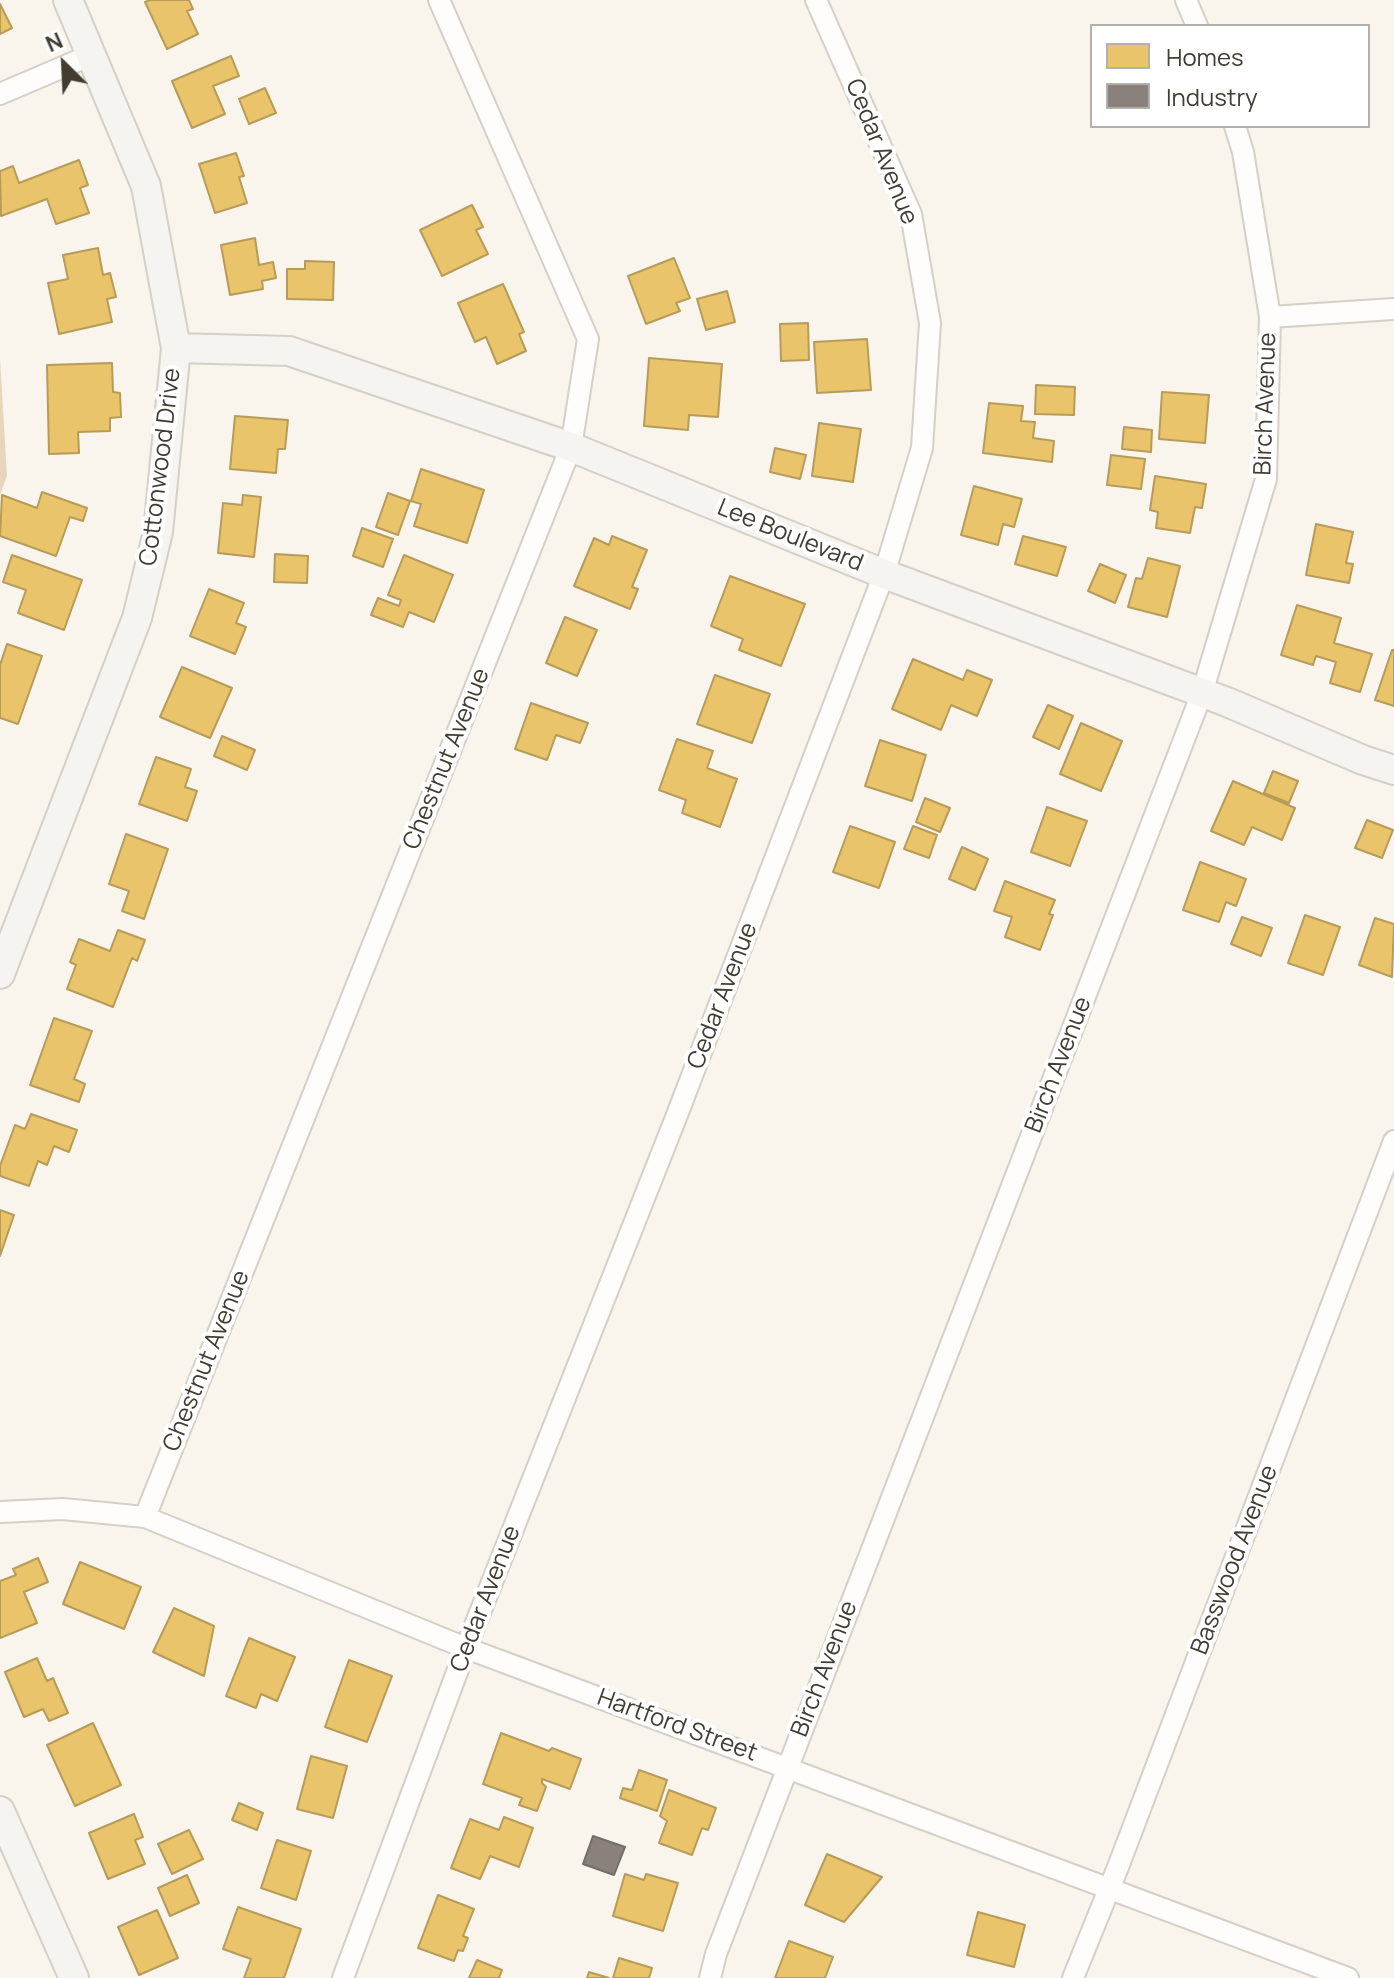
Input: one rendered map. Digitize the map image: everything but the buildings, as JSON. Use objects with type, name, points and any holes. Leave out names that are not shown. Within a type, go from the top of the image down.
[{"type":"street","name":"Cottonwood Drive","points":[[0,974],[137,618],[158,532],[176,348],[146,186],[68,0]]},
{"type":"street","name":"Chestnut Avenue","points":[[145,1517],[571,447],[588,339],[439,0]]},
{"type":"street","name":"Cedar Avenue","points":[[343,1978],[466,1648],[671,1130],[884,574],[922,448],[930,323],[911,214],[816,0]]},
{"type":"street","points":[[1186,0],[1196,24]]},
{"type":"street","points":[[0,94],[91,55]]},
{"type":"street","name":"Birch Avenue","points":[[710,1978],[716,1954],[787,1767],[1202,693],[1266,479],[1270,317],[1243,152],[1236,128]]},
{"type":"street","points":[[1270,317],[1394,309]]},
{"type":"street","name":"Lee Boulevard","points":[[176,348],[289,351],[571,447],[884,574],[1202,693],[1394,770]]},
{"type":"street","name":"Basswood Avenue","points":[[1073,1978],[1389,1167],[1394,1141]]},
{"type":"street","name":"Hartford Street","points":[[0,1512],[63,1509],[145,1517],[466,1648],[1348,1978]]},
{"type":"street","points":[[0,1811],[74,1978]]},
{"type":"shaded area","points":[[0,358],[7,476],[0,495]]}]
